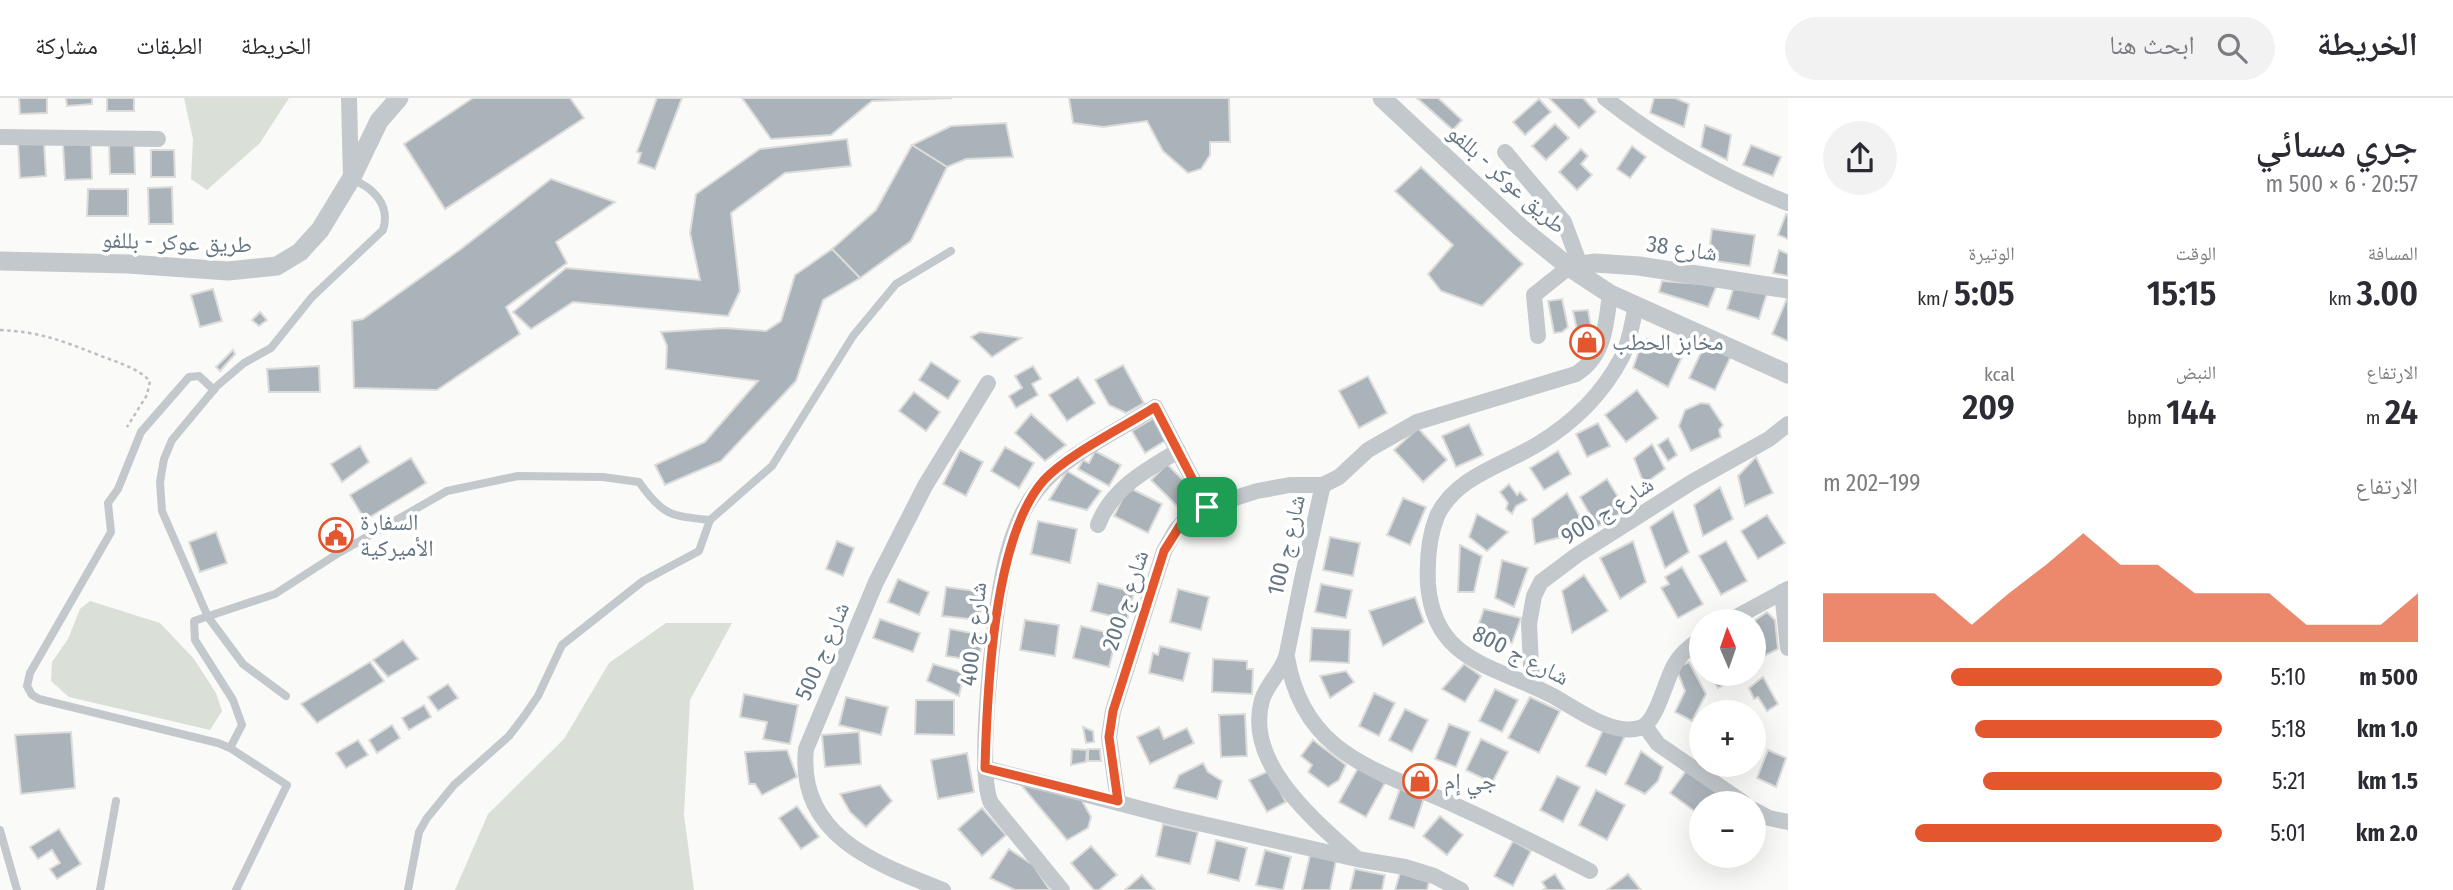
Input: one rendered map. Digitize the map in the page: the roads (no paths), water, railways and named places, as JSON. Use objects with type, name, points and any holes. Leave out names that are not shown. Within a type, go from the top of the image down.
[{"type":"street","name":"طريق عوكر - بللفو","points":[[0,261],[128,264],[228,271],[277,266],[309,243],[351,179],[379,121],[400,98]]},
{"type":"street","name":"طريق عوكر - بللفو","points":[[371,142],[409,98]]},
{"type":"street","name":"طريق عوكر - بللفو","points":[[1382,98],[1521,228],[1610,294],[1788,374]]},
{"type":"street","points":[[1605,98],[1633,120],[1718,171],[1788,203]]},
{"type":"street","points":[[351,179],[353,101]]},
{"type":"street","points":[[0,137],[158,139]]},
{"type":"street","points":[[1505,152],[1564,222],[1574,266],[1534,295],[1538,336]]},
{"type":"street","name":"شارع 38","points":[[1574,266],[1639,266],[1788,289]]},
{"type":"street","name":"شارع ج 100","points":[[1357,859],[1298,804],[1275,769],[1261,738],[1259,724],[1262,699],[1287,657],[1295,605],[1323,485],[1339,477],[1368,450],[1417,422],[1583,370],[1599,350],[1605,337],[1610,294]]},
{"type":"street","name":"شارع ج 800","points":[[1636,306],[1623,355],[1588,405],[1538,444],[1479,474],[1452,494],[1443,506],[1433,531],[1428,560],[1432,612],[1449,642],[1466,657],[1532,685],[1610,726],[1627,730],[1645,726]]},
{"type":"street","name":"شارع ج 500","points":[[943,890],[861,854],[842,841],[829,827],[815,804],[808,784],[806,749],[876,582],[925,486],[988,383]]},
{"type":"street","name":"شارع ج 400","points":[[1062,890],[990,803],[987,794],[985,768],[1002,578],[1027,503],[1046,478],[1062,466],[1155,407],[1178,452]]},
{"type":"street","name":"شارع ج 900","points":[[1532,685],[1530,624],[1534,596],[1541,582],[1577,555],[1692,482],[1769,439],[1788,424]]},
{"type":"street","points":[[1098,525],[1104,508],[1137,476],[1178,452],[1207,507]]},
{"type":"street","name":"شارع ج 200","points":[[1118,801],[1109,737],[1113,711],[1164,551],[1181,524],[1207,507],[1272,488],[1323,485]]},
{"type":"street","points":[[1751,609],[1785,591],[1788,648]]},
{"type":"street","points":[[1689,648],[1676,662],[1652,718],[1645,726],[1658,744],[1727,791]]},
{"type":"street","points":[[1287,657],[1293,683],[1307,716],[1347,756],[1516,833],[1590,871]]},
{"type":"street","points":[[985,768],[1172,817],[1357,859],[1405,867],[1434,876],[1461,890]]},
{"type":"street","points":[[1766,816],[1788,822]]},
{"type":"lane","points":[[286,696],[243,664],[208,617],[162,511],[160,482],[164,459],[172,440],[214,390],[244,363],[271,348],[312,297],[383,230],[386,216],[381,202],[373,191],[351,179]]},
{"type":"lane","points":[[408,890],[419,832],[427,818],[454,785],[517,725],[538,696],[562,645],[643,581],[699,551],[710,520],[772,466],[853,336],[896,284],[951,251]]},
{"type":"lane","points":[[214,390],[199,376],[189,377],[141,432],[118,489],[108,503],[111,532],[30,673],[27,686],[32,695],[39,699],[230,748],[287,785],[236,890]]},
{"type":"lane","points":[[230,748],[242,725],[233,700],[195,640],[194,621],[275,594],[337,554],[447,491],[518,476],[603,477],[639,482],[650,499],[672,517],[710,520]]},
{"type":"lane","points":[[100,890],[116,802]]},
{"type":"lane","points":[[0,830],[17,890]]},
{"type":"place","name":"مخابز الحطب","points":[[1587,342]]},
{"type":"place","name":"السفارة الأميركية","points":[[336,535]]},
{"type":"place","name":"جي إم","points":[[1420,781]]}]
